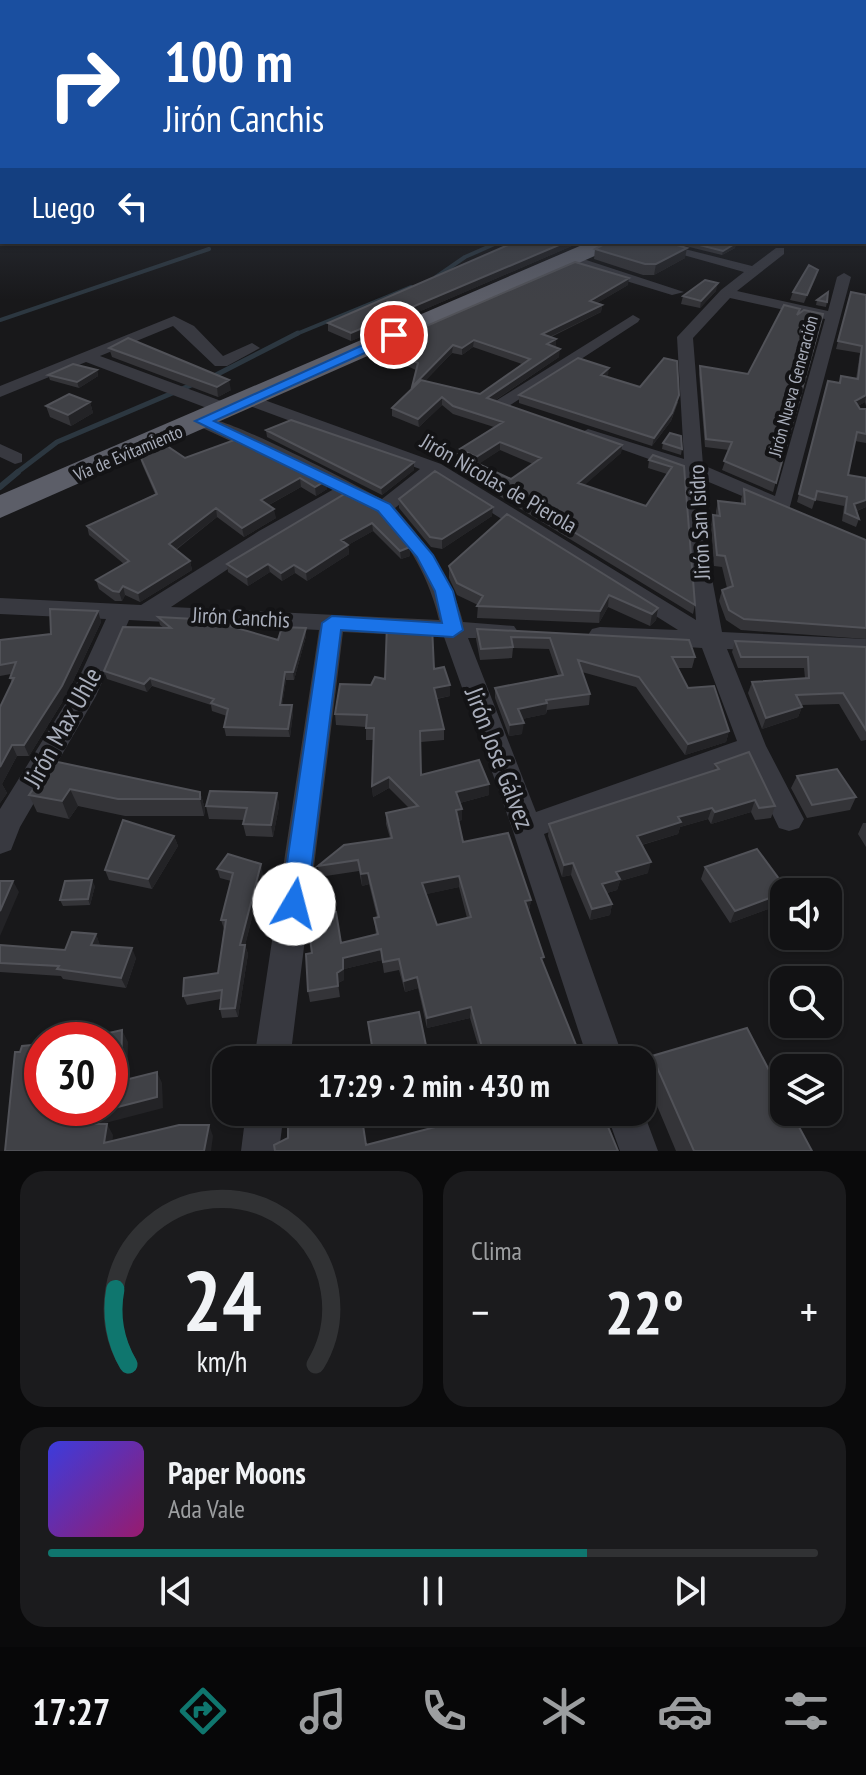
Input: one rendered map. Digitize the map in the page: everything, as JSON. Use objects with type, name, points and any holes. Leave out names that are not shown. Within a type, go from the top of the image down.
[{"type":"highway","name":"Vía de Evitamiento","points":[[6,497],[225,409],[603,244]]},
{"type":"street","points":[[651,244],[754,271]]},
{"type":"street","name":"Jirón San Isidro","points":[[780,251],[726,293],[685,337],[702,584],[711,640],[753,746],[789,819]]},
{"type":"street","points":[[569,259],[677,292]]},
{"type":"street","name":"Jirón Nueva Generación","points":[[696,469],[789,509],[832,316],[844,277]]},
{"type":"street","points":[[726,293],[832,316]]},
{"type":"street","points":[[529,415],[498,405],[633,319]]},
{"type":"street","points":[[0,392],[174,320],[189,329],[221,363],[252,348]]},
{"type":"street","points":[[85,356],[225,409]]},
{"type":"street","name":"Jirón Nicolas de Pierola","points":[[225,409],[434,468],[711,640]]},
{"type":"street","name":"Jirón José Gálvez","points":[[225,409],[253,442],[384,507],[424,555],[444,591],[453,630],[527,828],[601,1046]]},
{"type":"street","points":[[574,429],[696,469]]},
{"type":"street","points":[[384,507],[434,468]]},
{"type":"street","points":[[134,612],[347,490]]},
{"type":"street","name":"Jirón Canchis","points":[[0,606],[529,633]]},
{"type":"street","name":"Jirón Max Uhle","points":[[2,829],[134,612]]},
{"type":"street","points":[[274,1046],[332,623]]},
{"type":"street","points":[[574,634],[866,647]]},
{"type":"street","points":[[527,828],[753,746]]},
{"type":"street","points":[[260,1151],[263,1126]]},
{"type":"street","points":[[630,1126],[639,1151]]},
{"type":"building","points":[[510,244],[561,244],[351,333],[328,323]]},
{"type":"building","points":[[604,244],[674,244],[687,248],[656,264],[645,264],[595,249]]},
{"type":"building","points":[[696,244],[734,244],[723,251]]},
{"type":"building","points":[[575,262],[629,278],[590,301],[602,305],[542,334],[556,339],[547,344],[560,349],[487,398],[622,445],[578,483],[646,506],[672,467],[649,460],[653,455],[684,466],[695,605],[451,458],[457,454],[511,479],[541,458],[500,442],[476,457],[460,449],[503,422],[453,406],[442,397],[418,419],[392,408],[421,380],[480,394],[530,359],[474,340],[462,348],[453,345],[412,387],[418,363],[380,346]]},
{"type":"building","points":[[809,265],[818,270],[807,295],[793,292]]},
{"type":"building","points":[[705,280],[718,283],[701,301],[683,296]]},
{"type":"building","points":[[828,292],[827,302],[817,300]]},
{"type":"building","points":[[851,292],[866,295],[866,395],[855,401],[860,409],[866,409],[866,434],[857,432],[848,475],[866,478],[866,500],[854,504],[859,519],[845,513],[847,497],[817,491],[815,500],[799,494],[828,381],[840,383],[841,376],[858,379],[862,346],[838,341]]},
{"type":"building","points":[[784,305],[800,309],[797,315],[804,310],[823,314],[776,483],[724,461],[732,442],[706,439],[700,366],[748,374]]},
{"type":"building","points":[[128,338],[229,380],[217,387],[109,348]]},
{"type":"building","points":[[578,358],[609,368],[601,375],[640,387],[664,358],[677,361],[679,395],[672,413],[654,438],[519,395]]},
{"type":"building","points":[[73,364],[97,370],[77,382],[48,375]]},
{"type":"building","points":[[69,394],[90,402],[68,415],[46,406]]},
{"type":"building","points":[[291,420],[414,462],[381,488],[266,430]]},
{"type":"building","points":[[670,433],[681,436],[682,449],[663,443]]},
{"type":"building","points":[[237,439],[327,480],[315,487],[300,478],[261,500],[274,509],[242,528],[216,508],[169,544],[190,561],[138,593],[123,586],[119,592],[113,591],[96,580],[129,561],[87,526],[157,494],[140,456],[164,444],[185,458]]},
{"type":"building","points":[[435,471],[493,507],[442,539],[430,537],[399,499]]},
{"type":"building","points":[[744,489],[866,540],[866,628],[744,619],[729,610],[722,590],[733,586],[725,556],[717,555],[713,515],[720,516],[718,501],[745,504]]},
{"type":"building","points":[[348,492],[375,505],[410,547],[400,551],[372,523],[341,540],[348,545],[306,572],[294,565],[281,573],[268,564],[247,577],[227,564]]},
{"type":"building","points":[[507,514],[658,608],[652,614],[609,595],[600,611],[477,606],[483,596],[457,583],[449,566]]},
{"type":"building","points":[[50,609],[98,611],[62,686],[24,745],[12,745],[0,767],[0,707],[14,678],[10,678],[16,662],[0,665],[0,640],[51,634]]},
{"type":"building","points":[[158,617],[231,621],[230,626],[278,640],[282,627],[306,628],[293,672],[285,672],[280,705],[292,705],[288,729],[224,727],[228,709],[211,703],[214,699],[150,678],[144,684],[104,671],[123,627],[171,628]]},
{"type":"building","points":[[387,624],[432,626],[434,669],[444,667],[450,685],[434,688],[444,729],[420,731],[421,775],[479,760],[489,784],[456,792],[462,809],[456,810],[463,842],[508,833],[531,900],[525,901],[544,957],[541,958],[576,1046],[482,1046],[471,1007],[427,1018],[417,977],[404,981],[399,959],[383,962],[381,949],[343,958],[343,969],[337,973],[338,986],[308,991],[306,954],[312,953],[307,917],[336,912],[341,943],[378,934],[374,918],[379,917],[368,873],[361,874],[358,860],[318,866],[344,845],[392,838],[386,813],[418,806],[389,777],[372,786],[374,728],[366,728],[367,715],[335,714],[340,684],[371,685],[375,677],[385,679]],"holes":[[[459,876],[471,917],[437,925],[422,883]]]},
{"type":"building","points":[[477,629],[689,640],[695,657],[672,657],[688,688],[714,686],[729,731],[688,744],[639,677],[578,660],[590,694],[546,700],[547,703],[518,709],[524,723],[510,725],[495,688],[563,675],[550,638],[511,637],[513,647],[481,649]]},
{"type":"building","points":[[735,641],[866,647],[866,730],[843,693],[796,695],[802,707],[766,718],[752,682],[809,678],[808,657],[741,657]]},
{"type":"building","points":[[749,752],[775,806],[759,808],[755,800],[715,812],[712,808],[678,817],[681,822],[637,836],[651,862],[616,872],[620,879],[602,884],[612,904],[592,909],[573,863],[564,865],[549,824],[719,769],[715,764]]},
{"type":"building","points":[[53,761],[200,792],[200,799],[118,799],[70,789],[62,801],[29,795]]},
{"type":"building","points":[[837,769],[856,797],[812,805],[797,776]]},
{"type":"building","points":[[210,791],[277,793],[271,825],[243,824],[247,808],[206,806]]},
{"type":"building","points":[[123,820],[174,836],[148,879],[105,870]]},
{"type":"building","points":[[757,849],[778,878],[770,878],[770,898],[735,911],[705,867]]},
{"type":"building","points":[[228,854],[261,864],[240,945],[245,945],[235,1008],[220,1009],[222,990],[183,996],[184,978],[218,973],[226,920],[221,920],[233,873],[217,869]]},
{"type":"building","points":[[92,880],[88,899],[60,900],[65,881]]},
{"type":"building","points":[[0,881],[13,881],[0,911]]},
{"type":"building","points":[[72,932],[96,934],[91,945],[132,948],[121,978],[57,969],[59,966],[0,963],[0,945],[65,950]]},
{"type":"building","points":[[419,1012],[426,1046],[372,1046],[368,1022]]},
{"type":"building","points":[[747,1028],[770,1072],[770,1126],[799,1126],[812,1151],[694,1151],[656,1065],[656,1055]]},
{"type":"building","points":[[22,1046],[24,1126],[107,1126],[104,1143],[179,1125],[209,1125],[204,1151],[5,1151],[15,1052],[20,1052]]},
{"type":"building","points":[[157,1072],[157,1097],[128,1104],[128,1079]]},
{"type":"building","points":[[288,1126],[363,1126],[366,1145],[439,1126],[608,1126],[618,1151],[275,1151],[274,1145],[288,1138]]},
{"type":"waterway","points":[[436,277],[465,257],[494,244]]},
{"type":"waterway","points":[[0,320],[209,249]]},
{"type":"waterway","points":[[294,335],[411,287]]},
{"type":"waterway","points":[[210,378],[294,335]]},
{"type":"waterway","points":[[15,474],[57,442],[196,383]]},
{"type":"waterway","points":[[0,487],[18,472]]},
{"type":"route","points":[[294,904],[332,623],[453,630],[444,591],[424,555],[384,507],[253,442],[202,421],[394,335]]}]
